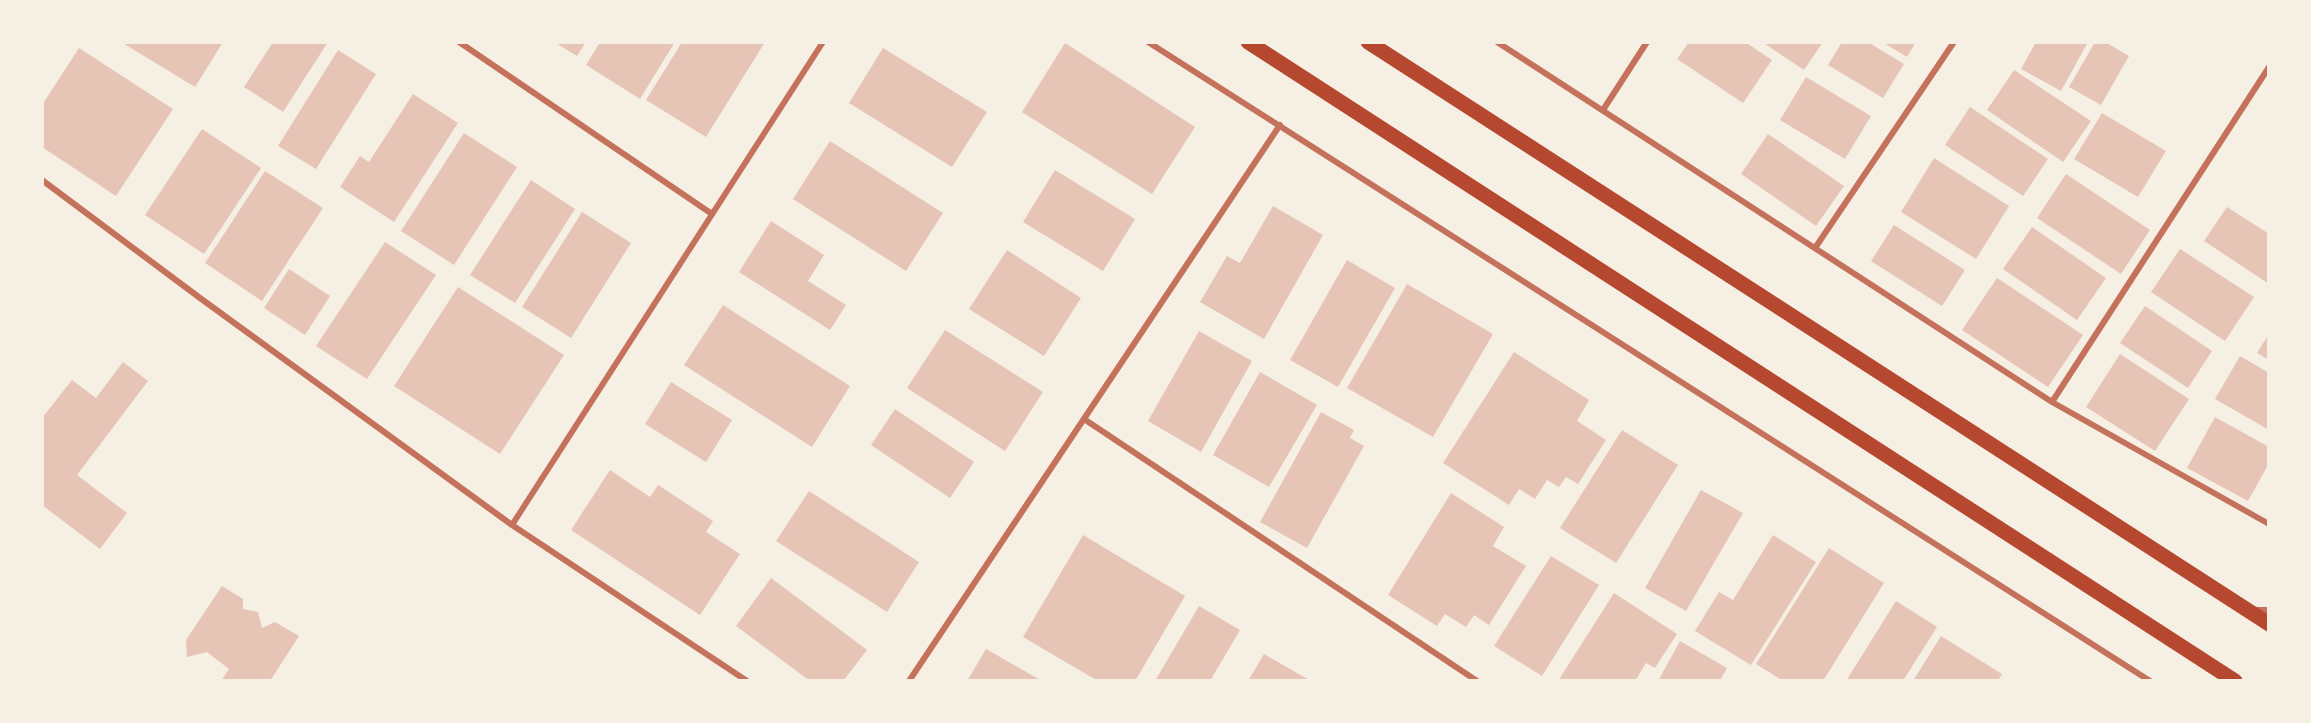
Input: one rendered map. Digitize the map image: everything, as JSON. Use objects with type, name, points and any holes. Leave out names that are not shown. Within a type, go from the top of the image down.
[{"type":"main road","points":[[1248,42],[2235,681]]},
{"type":"main road","points":[[1368,42],[2269,624]]},
{"type":"street","points":[[459,42],[712,214]]},
{"type":"street","points":[[512,525],[823,42]]},
{"type":"street","points":[[1148,42],[2150,681]]},
{"type":"street","points":[[1497,42],[2052,402],[2269,524]]},
{"type":"street","points":[[1603,110],[1647,42]]},
{"type":"street","points":[[1815,248],[1954,42]]},
{"type":"street","points":[[2052,402],[2269,67]]},
{"type":"street","points":[[909,681],[1280,125]]},
{"type":"street","points":[[42,180],[512,525],[747,681]]},
{"type":"street","points":[[1084,419],[1477,681]]},
{"type":"street","points":[[2250,612],[2269,612]]},
{"type":"building","points":[[121,42],[223,42],[195,87]]},
{"type":"building","points":[[273,42],[328,42],[283,112],[244,87]]},
{"type":"building","points":[[554,42],[586,42],[577,56]]},
{"type":"building","points":[[600,42],[675,42],[640,99],[586,65]]},
{"type":"building","points":[[682,42],[765,42],[706,137],[646,100]]},
{"type":"building","points":[[1689,42],[1745,42],[1772,60],[1743,103],[1677,59]]},
{"type":"building","points":[[1762,42],[1823,42],[1804,70]]},
{"type":"building","points":[[1842,42],[1868,42],[1904,64],[1883,98],[1828,65]]},
{"type":"building","points":[[1882,42],[1916,42],[1907,57]]},
{"type":"building","points":[[2036,42],[2088,42],[2061,91],[2021,69]]},
{"type":"building","points":[[2095,42],[2105,42],[2129,56],[2101,105],[2069,87]]},
{"type":"building","points":[[1065,43],[1195,127],[1152,194],[1022,112]]},
{"type":"building","points":[[79,48],[173,109],[116,196],[42,147],[42,105]]},
{"type":"building","points":[[883,48],[987,112],[952,167],[849,103]]},
{"type":"building","points":[[338,50],[376,74],[316,169],[278,146]]},
{"type":"building","points":[[2014,70],[2091,121],[2063,162],[1987,110]]},
{"type":"building","points":[[1806,77],[1871,116],[1845,159],[1780,120]]},
{"type":"building","points":[[413,94],[458,123],[394,222],[340,187],[360,156],[369,162]]},
{"type":"building","points":[[1970,107],[2048,159],[2023,196],[1945,145]]},
{"type":"building","points":[[2102,113],[2166,151],[2138,197],[2074,159]]},
{"type":"building","points":[[202,129],[261,168],[204,254],[145,215]]},
{"type":"building","points":[[464,133],[517,167],[454,265],[401,231]]},
{"type":"building","points":[[1768,134],[1844,186],[1816,226],[1741,174]]},
{"type":"building","points":[[830,141],[943,213],[906,271],[793,199]]},
{"type":"building","points":[[1934,158],[2009,206],[1976,259],[1901,212]]},
{"type":"building","points":[[1055,170],[1135,219],[1103,271],[1023,222]]},
{"type":"building","points":[[265,171],[323,208],[262,301],[205,263]]},
{"type":"building","points":[[2066,174],[2150,230],[2121,274],[2037,218]]},
{"type":"building","points":[[531,180],[575,209],[515,303],[470,275]]},
{"type":"building","points":[[1273,206],[1323,235],[1264,339],[1200,302],[1227,256],[1240,263]]},
{"type":"building","points":[[2227,207],[2269,234],[2269,284],[2204,241]]},
{"type":"building","points":[[582,212],[631,243],[571,338],[522,307]]},
{"type":"building","points":[[771,221],[824,255],[808,281],[846,305],[830,330],[739,272]]},
{"type":"building","points":[[1894,225],[1965,270],[1942,306],[1871,261]]},
{"type":"building","points":[[2032,227],[2106,278],[2077,320],[2003,269]]},
{"type":"building","points":[[385,242],[436,275],[367,379],[316,346]]},
{"type":"building","points":[[2180,249],[2254,297],[2225,341],[2151,292]]},
{"type":"building","points":[[1007,250],[1081,298],[1044,356],[969,309]]},
{"type":"building","points":[[1347,260],[1395,288],[1338,387],[1290,360]]},
{"type":"building","points":[[289,269],[330,296],[305,335],[264,308]]},
{"type":"building","points":[[1997,278],[2083,335],[2048,387],[1962,330]]},
{"type":"building","points":[[1407,284],[1493,334],[1433,437],[1347,388]]},
{"type":"building","points":[[458,287],[564,355],[500,454],[394,386]]},
{"type":"building","points":[[723,305],[850,386],[812,447],[684,365]]},
{"type":"building","points":[[2145,306],[2212,351],[2188,388],[2120,343]]},
{"type":"building","points":[[945,330],[1043,392],[1005,451],[907,388]]},
{"type":"building","points":[[1199,331],[1252,361],[1201,452],[1148,421]]},
{"type":"building","points":[[2269,334],[2269,360],[2257,353]]},
{"type":"building","points":[[1514,352],[1589,400],[1577,421],[1606,440],[1578,484],[1566,477],[1559,487],[1547,480],[1535,499],[1519,489],[1509,505],[1443,463]]},
{"type":"building","points":[[2120,354],[2189,399],[2155,451],[2086,407]]},
{"type":"building","points":[[2240,356],[2269,373],[2269,430],[2215,399]]},
{"type":"building","points":[[123,362],[148,381],[77,475],[127,513],[100,549],[42,505],[42,418],[72,380],[96,398]]},
{"type":"building","points":[[1260,372],[1317,405],[1269,487],[1213,455]]},
{"type":"building","points":[[671,382],[732,420],[706,462],[645,424]]},
{"type":"building","points":[[895,409],[974,462],[950,498],[871,445]]},
{"type":"building","points":[[1321,412],[1354,430],[1350,438],[1364,446],[1307,548],[1260,522]]},
{"type":"building","points":[[2215,417],[2269,447],[2269,463],[2248,501],[2187,468]]},
{"type":"building","points":[[1622,430],[1678,465],[1616,563],[1560,528]]},
{"type":"building","points":[[610,470],[650,497],[658,485],[713,521],[706,532],[740,554],[700,615],[571,530]]},
{"type":"building","points":[[1701,490],[1743,513],[1686,611],[1645,588]]},
{"type":"building","points":[[809,491],[919,562],[887,612],[776,541]]},
{"type":"building","points":[[1451,493],[1504,527],[1493,546],[1526,566],[1489,625],[1474,615],[1466,627],[1445,614],[1437,626],[1388,595]]},
{"type":"building","points":[[1083,535],[1185,596],[1135,681],[1098,681],[1023,637]]},
{"type":"building","points":[[1773,535],[1816,562],[1751,665],[1695,631],[1719,592],[1733,600]]},
{"type":"building","points":[[1829,548],[1884,583],[1823,681],[1783,681],[1756,664]]},
{"type":"building","points":[[1551,556],[1599,585],[1542,676],[1494,646]]},
{"type":"building","points":[[771,578],[867,650],[843,681],[810,681],[736,626]]},
{"type":"building","points":[[222,586],[243,599],[243,609],[258,612],[262,628],[275,622],[299,636],[270,681],[221,681],[229,669],[207,652],[187,657],[186,640]]},
{"type":"building","points":[[1614,593],[1677,634],[1655,668],[1646,663],[1635,681],[1558,681]]},
{"type":"building","points":[[1896,601],[1937,627],[1903,681],[1846,681]]},
{"type":"building","points":[[1199,606],[1240,630],[1210,681],[1155,681]]},
{"type":"building","points":[[1941,636],[2002,674],[1998,681],[1913,681]]},
{"type":"building","points":[[1680,641],[1727,668],[1720,681],[1658,681]]},
{"type":"building","points":[[986,649],[1042,681],[967,681]]},
{"type":"building","points":[[1264,654],[1311,681],[1248,681]]}]
